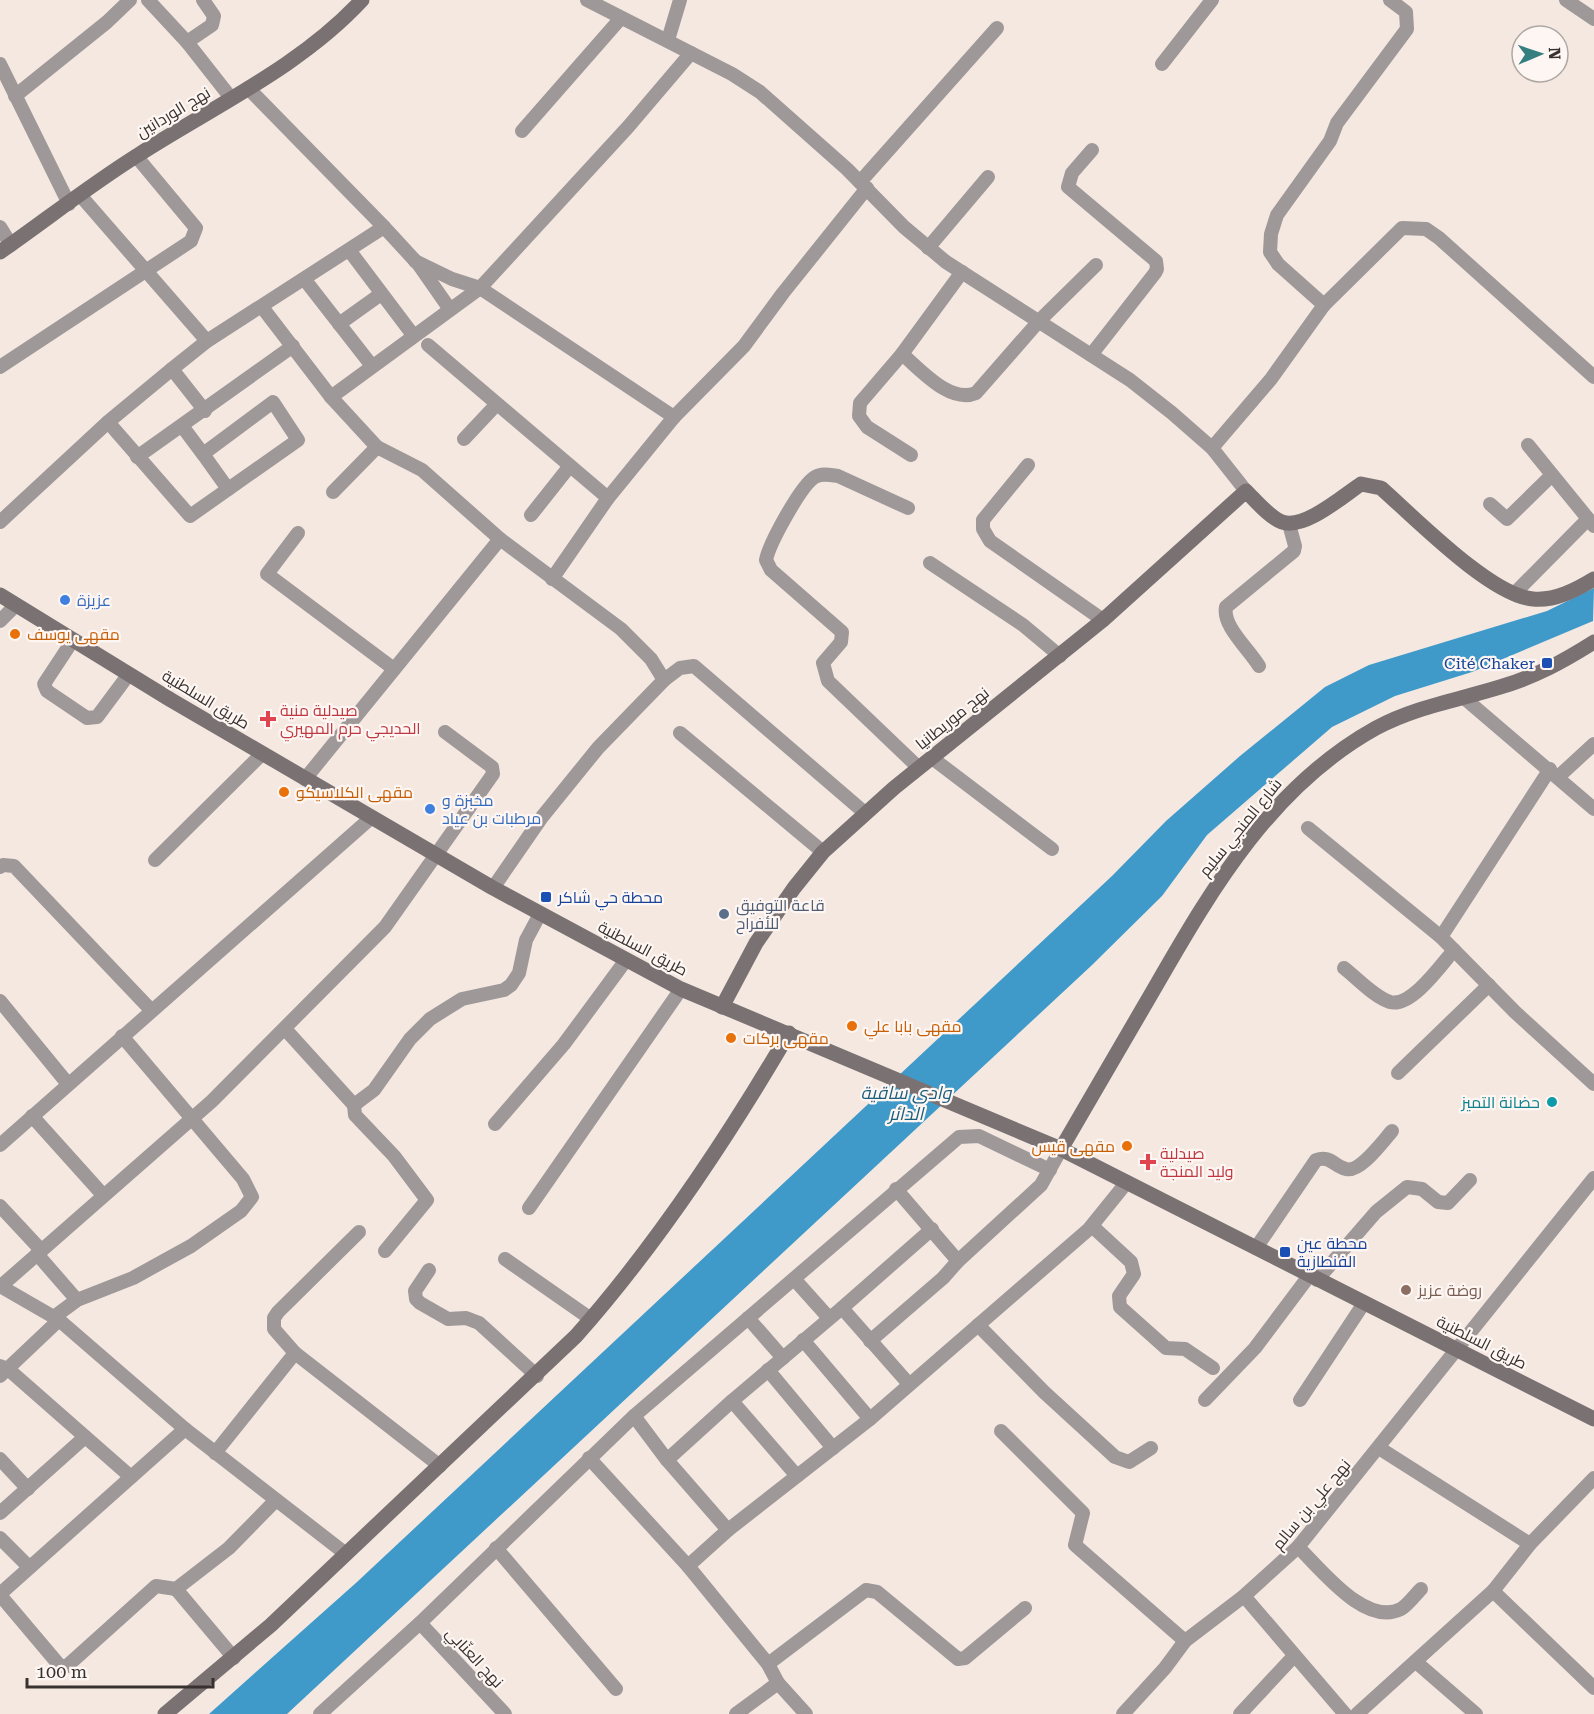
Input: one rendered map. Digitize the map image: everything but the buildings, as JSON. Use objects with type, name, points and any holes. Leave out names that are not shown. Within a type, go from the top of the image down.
[{"type":"main road","name":"نهج الوردانين","points":[[5,249],[136,156],[248,88],[343,21],[363,0]]},
{"type":"main road","points":[[1246,491],[1280,522],[1289,524],[1313,516],[1361,484],[1370,484],[1381,488],[1491,582],[1514,594],[1532,599],[1550,598],[1566,594],[1594,579]]},
{"type":"main road","name":"نهج موريطانيا","points":[[722,1007],[756,944],[794,888],[824,852],[865,813],[919,768],[1103,620],[1246,491]]},
{"type":"main road","name":"طريق السلطنية","points":[[0,596],[262,754],[493,888],[681,989],[1061,1149],[1594,1419]]},
{"type":"main road","name":"شارع المنجي سليم","points":[[1061,1149],[1210,894],[1245,845],[1288,793],[1329,757],[1402,714],[1502,687],[1553,668],[1594,642]]},
{"type":"main road","points":[[165,1714],[234,1658],[537,1376],[591,1319],[641,1256],[726,1136],[789,1033]]},
{"type":"street","points":[[15,96],[107,22],[130,0]]},
{"type":"street","points":[[148,0],[187,42],[231,98]]},
{"type":"street","points":[[187,42],[212,25],[214,16],[203,0]]},
{"type":"street","points":[[587,0],[732,74],[759,92],[863,185],[928,248],[1091,355],[1172,412],[1212,448],[1246,491]]},
{"type":"street","points":[[668,40],[680,0]]},
{"type":"street","points":[[1162,64],[1212,0]]},
{"type":"street","points":[[1324,305],[1278,264],[1270,252],[1271,234],[1277,215],[1330,141],[1337,123],[1407,29],[1406,12],[1390,0]]},
{"type":"street","points":[[1566,0],[1594,20]]},
{"type":"street","points":[[522,131],[621,18]]},
{"type":"street","points":[[552,579],[608,498],[674,417],[744,346],[863,185],[997,28]]},
{"type":"street","points":[[331,397],[449,308],[480,288],[628,127],[691,53]]},
{"type":"street","points":[[0,63],[15,96],[75,199],[144,270],[207,341]]},
{"type":"street","points":[[248,88],[416,261],[449,308]]},
{"type":"street","points":[[1091,355],[1155,273],[1157,265],[1156,261],[1068,187],[1072,173],[1092,150]]},
{"type":"street","points":[[0,367],[191,241],[196,228],[136,156]]},
{"type":"street","points":[[928,248],[988,177]]},
{"type":"street","points":[[0,227],[5,249]]},
{"type":"street","points":[[0,522],[108,422],[207,341],[384,227]]},
{"type":"street","points":[[1212,448],[1271,379],[1324,305],[1402,228],[1426,229],[1439,238],[1594,377]]},
{"type":"street","points":[[349,250],[413,335]]},
{"type":"street","points":[[416,261],[452,279],[480,288],[674,417]]},
{"type":"street","points":[[902,354],[949,391],[960,396],[969,396],[983,387],[1039,321],[1096,265]]},
{"type":"street","points":[[911,455],[867,427],[859,416],[860,403],[902,354],[962,272]]},
{"type":"street","points":[[305,280],[372,366]]},
{"type":"street","points":[[339,324],[381,294]]},
{"type":"street","points":[[262,307],[331,397],[376,447],[422,470],[500,539],[621,629],[651,658],[664,680]]},
{"type":"street","points":[[428,345],[608,498]]},
{"type":"street","points":[[136,457],[205,411],[292,346]]},
{"type":"street","points":[[172,369],[205,411]]},
{"type":"street","points":[[108,422],[136,457],[190,516],[298,440],[273,402],[202,454]]},
{"type":"street","points":[[464,440],[496,405]]},
{"type":"street","points":[[182,426],[228,489]]},
{"type":"street","points":[[1514,594],[1591,523],[1528,445]]},
{"type":"street","points":[[333,492],[376,447]]},
{"type":"street","points":[[1028,465],[983,520],[985,534],[990,541],[1103,620]]},
{"type":"street","points":[[531,514],[569,466]]},
{"type":"street","points":[[908,508],[838,476],[827,474],[815,477],[800,495],[768,552],[766,560],[771,570],[842,632],[841,642],[823,663],[828,681],[919,768]]},
{"type":"street","points":[[1490,504],[1507,519],[1551,476]]},
{"type":"street","points":[[1259,666],[1249,649],[1227,624],[1224,614],[1226,607],[1294,551],[1295,546],[1289,524]]},
{"type":"street","points":[[298,533],[267,574],[394,669]]},
{"type":"street","points":[[305,779],[500,539]]},
{"type":"street","points":[[930,563],[1014,619],[1060,656]]},
{"type":"street","points":[[0,621],[16,605]]},
{"type":"street","points":[[74,640],[44,684],[47,691],[87,718],[97,717],[129,674]]},
{"type":"street","points":[[493,888],[542,817],[598,748],[664,680],[680,668],[694,666],[865,813]]},
{"type":"street","points":[[1463,697],[1594,809]]},
{"type":"street","points":[[346,1554],[184,1429],[57,1319],[0,1286],[194,1118],[286,1030],[385,927],[493,774],[492,767],[445,732]]},
{"type":"street","points":[[680,733],[824,852]]},
{"type":"street","points":[[1441,938],[1554,773],[1594,744]]},
{"type":"street","points":[[155,860],[262,754]]},
{"type":"street","points":[[932,758],[1052,849]]},
{"type":"street","points":[[1,1144],[372,817]]},
{"type":"street","points":[[1308,828],[1441,938],[1594,1084]]},
{"type":"street","points":[[0,867],[14,866],[152,1010]]},
{"type":"street","points":[[354,1106],[374,1090],[410,1039],[430,1019],[462,999],[504,990],[511,985],[519,973],[526,940],[540,914]]},
{"type":"street","points":[[1344,968],[1383,999],[1400,1002],[1406,1001],[1426,982],[1454,950]]},
{"type":"street","points":[[495,1124],[564,1044],[626,960]]},
{"type":"street","points":[[1398,1073],[1489,985]]},
{"type":"street","points":[[529,1208],[681,989]]},
{"type":"street","points":[[0,1002],[68,1084]]},
{"type":"street","points":[[286,1030],[354,1106],[355,1115],[394,1156],[427,1200],[385,1251]]},
{"type":"street","points":[[122,1036],[194,1118],[251,1190],[252,1197],[249,1204],[191,1246],[133,1278],[77,1300],[3,1370],[131,1477]]},
{"type":"street","points":[[32,1116],[103,1195]]},
{"type":"street","points":[[1256,1248],[1316,1160],[1328,1159],[1347,1170],[1354,1169],[1362,1164],[1392,1131]]},
{"type":"street","points":[[320,1714],[420,1623],[634,1416],[959,1137],[979,1136],[1050,1170]]},
{"type":"street","points":[[870,1341],[943,1278],[958,1261],[1041,1185],[1061,1149]]},
{"type":"street","points":[[1205,1400],[1255,1348],[1313,1278],[1376,1212],[1407,1187],[1422,1189],[1438,1202],[1448,1203],[1470,1180]]},
{"type":"street","name":"نهج علي بن سالم","points":[[1124,1714],[1185,1641],[1244,1596],[1299,1547],[1593,1181]]},
{"type":"street","points":[[688,1566],[728,1530],[870,1419],[908,1383],[1092,1226],[1127,1182]]},
{"type":"street","points":[[896,1189],[958,1261]]},
{"type":"street","points":[[0,1206],[77,1300]]},
{"type":"street","points":[[1092,1226],[1131,1262],[1134,1274],[1119,1296],[1120,1307],[1166,1348],[1185,1349],[1213,1368]]},
{"type":"street","points":[[667,1460],[932,1229]]},
{"type":"street","points":[[360,1232],[274,1318],[274,1329],[295,1353],[440,1466]]},
{"type":"street","points":[[505,1259],[591,1319]]},
{"type":"street","points":[[429,1270],[415,1291],[416,1299],[420,1303],[448,1319],[466,1317],[479,1323],[537,1376]]},
{"type":"street","points":[[795,1280],[829,1318]]},
{"type":"street","points":[[1300,1400],[1364,1303]]},
{"type":"street","points":[[842,1308],[908,1383]]},
{"type":"street","points":[[748,1318],[783,1358]]},
{"type":"street","points":[[978,1325],[1044,1392],[1115,1457],[1128,1462],[1150,1448]]},
{"type":"street","points":[[804,1340],[870,1419]]},
{"type":"street","points":[[215,1453],[295,1353]]},
{"type":"street","points":[[768,1370],[833,1448]]},
{"type":"street","points":[[732,1401],[797,1476]]},
{"type":"street","points":[[634,1416],[667,1460],[728,1530]]},
{"type":"street","points":[[184,1429],[0,1594],[60,1666],[67,1666],[156,1586],[176,1589],[234,1658]]},
{"type":"street","points":[[1001,1431],[1083,1513],[1075,1545],[1185,1641]]},
{"type":"street","points":[[0,1514],[85,1437]]},
{"type":"street","points":[[1379,1448],[1530,1544]]},
{"type":"street","points":[[588,1458],[688,1566],[768,1664],[778,1683],[806,1714]]},
{"type":"street","points":[[0,1459],[28,1489]]},
{"type":"street","points":[[1357,1714],[1493,1591],[1530,1544],[1594,1478]]},
{"type":"street","points":[[176,1589],[229,1548],[275,1501]]},
{"type":"street","points":[[0,1538],[28,1567]]},
{"type":"street","points":[[1299,1547],[1359,1606],[1390,1612],[1402,1608],[1421,1589]]},
{"type":"street","points":[[496,1548],[616,1689]]},
{"type":"street","points":[[768,1664],[866,1590],[877,1592],[958,1659],[965,1658],[1025,1608]]},
{"type":"street","points":[[1493,1591],[1594,1688]]},
{"type":"street","points":[[1244,1596],[1345,1714]]},
{"type":"street","name":"نهج العنّابي","points":[[420,1623],[505,1714]]},
{"type":"street","points":[[1240,1714],[1294,1656]]},
{"type":"street","points":[[1416,1662],[1476,1714]]},
{"type":"street","points":[[736,1714],[778,1683]]},
{"type":"water","name":"وادي ساقية الدائر","points":[[1594,588],[1593,621],[1472,672],[1395,696],[1332,727],[1207,835],[1162,896],[1091,966],[287,1714],[209,1714],[357,1582],[1112,876],[1166,821],[1240,756],[1325,687],[1369,665],[1547,611]]},
{"type":"place","name":"عزيزة","points":[[65,600]]},
{"type":"place","name":"مقهى يوسف","points":[[15,634]]},
{"type":"place","name":"Cité Chaker","points":[[1547,663]]},
{"type":"place","name":"صيدلية منية الحديجي حرم المهيري","points":[[268,719]]},
{"type":"place","name":"مقهى الكلاسيكو","points":[[284,792]]},
{"type":"place","name":"مخبزة و مرطبات بن عياد","points":[[430,809]]},
{"type":"place","name":"محطة حي شاكر","points":[[546,897]]},
{"type":"place","name":"قاعة التوفيق للأفراح","points":[[724,914]]},
{"type":"place","name":"مقهى بابا علي","points":[[852,1026]]},
{"type":"place","name":"مقهى بركات","points":[[731,1038]]},
{"type":"place","name":"حضانة التميز","points":[[1552,1102]]},
{"type":"place","name":"مقهى قيس","points":[[1127,1146]]},
{"type":"place","name":"صيدلية وليد المنجة","points":[[1148,1162]]},
{"type":"place","name":"محطة عين الفنطازية","points":[[1285,1252]]},
{"type":"place","name":"روضة عزيز","points":[[1406,1290]]}]
